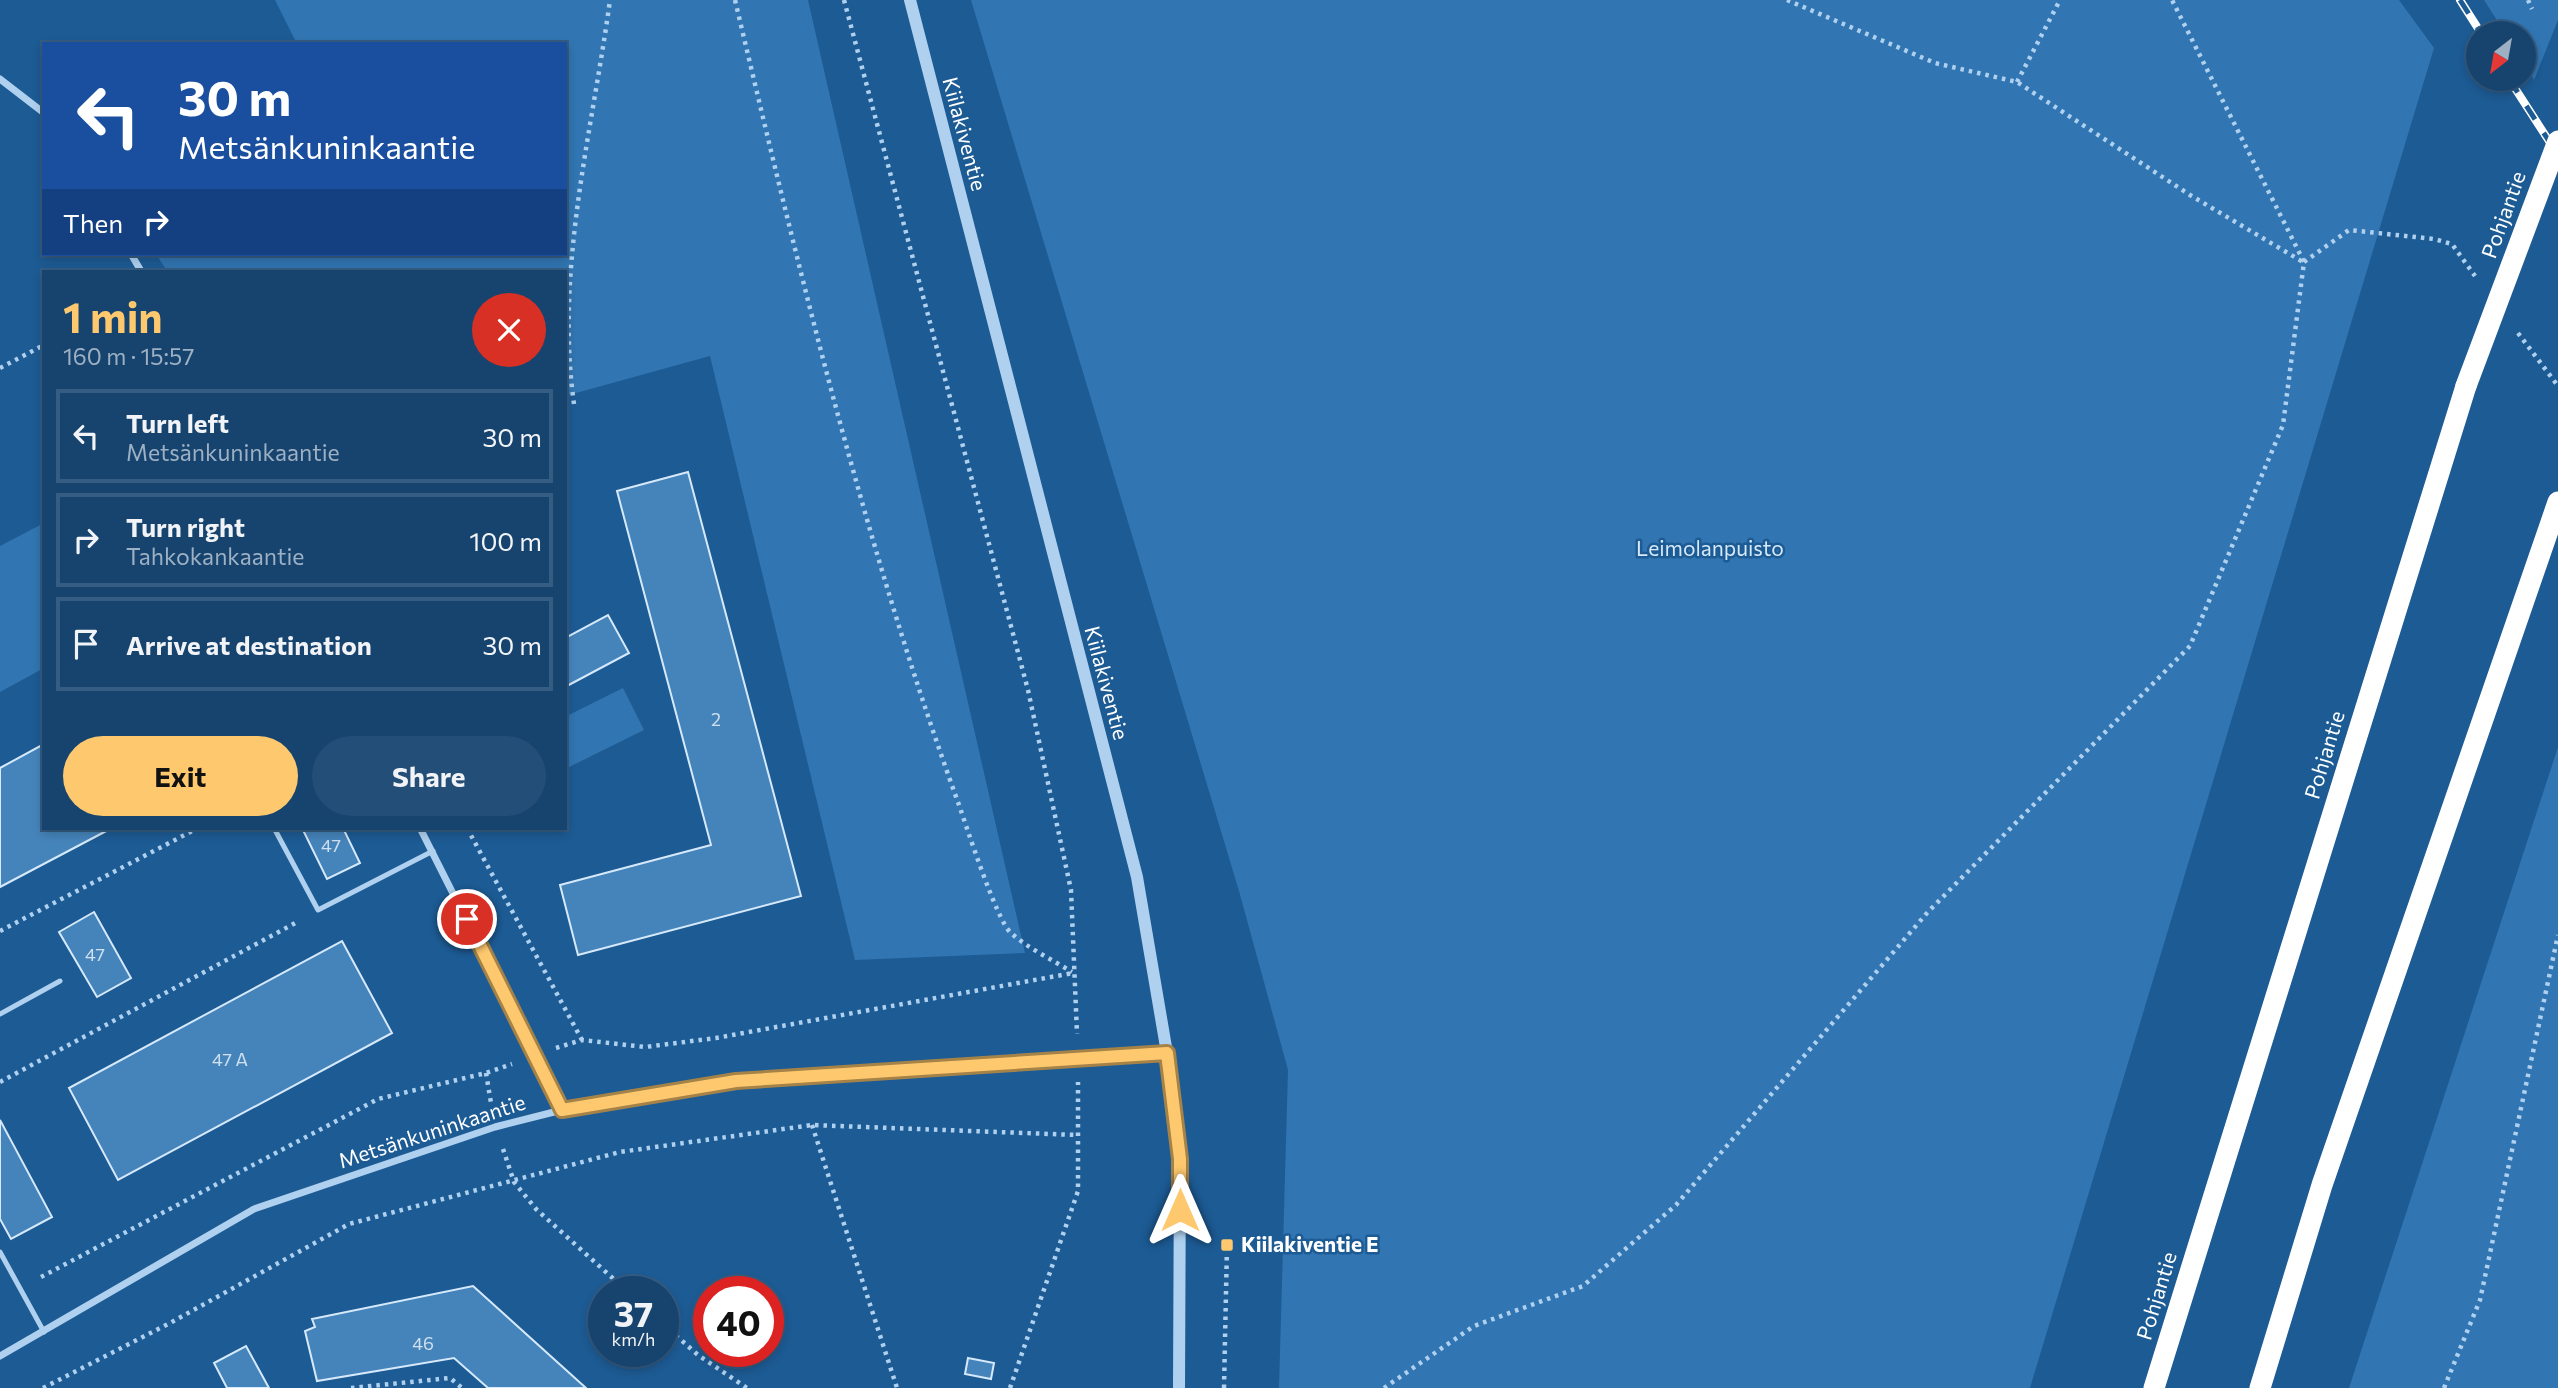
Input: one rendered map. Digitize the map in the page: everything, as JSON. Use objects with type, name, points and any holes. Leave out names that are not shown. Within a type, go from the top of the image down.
[{"type":"highway","name":"Pohjantie","points":[[2154,1388],[2466,386],[2558,141]]},
{"type":"highway","points":[[2260,1388],[2322,1185],[2557,506]]},
{"type":"street","name":"Kiilakiventie","points":[[910,0],[1137,877],[1167,1053],[1180,1159],[1179,1388]]},
{"type":"street","points":[[0,79],[42,111]]},
{"type":"street","points":[[421,830],[562,1110]]},
{"type":"street","name":"Metsänkuninkaantie","points":[[0,1356],[254,1209],[495,1127],[562,1110],[736,1081],[1167,1053]]},
{"type":"lane","points":[[275,830],[318,911],[433,851]]},
{"type":"lane","points":[[0,1014],[60,981]]},
{"type":"lane","points":[[0,1252],[44,1332]]},
{"type":"path","points":[[574,404],[567,354],[568,280],[610,0]]},
{"type":"path","points":[[735,0],[803,283],[884,574],[933,733],[981,866],[1009,931],[1073,973]]},
{"type":"path","points":[[844,0],[1028,690],[1071,890],[1078,1058],[1078,1191],[1011,1387]]},
{"type":"path","points":[[1787,0],[1934,63],[2017,82],[2190,195],[2304,262]]},
{"type":"path","points":[[2017,82],[2060,0]]},
{"type":"path","points":[[1384,1388],[1474,1326],[1583,1286],[1676,1205],[1927,913],[2190,646],[2283,425],[2304,262],[2172,0]]},
{"type":"path","points":[[2528,0],[2532,9]]},
{"type":"path","points":[[2304,262],[2350,230],[2434,239],[2452,244]]},
{"type":"path","points":[[0,368],[42,346]]},
{"type":"path","points":[[0,931],[194,830]]},
{"type":"path","points":[[468,830],[582,1040]]},
{"type":"path","points":[[0,1082],[318,911]]},
{"type":"path","points":[[2444,1388],[2480,1300],[2558,934]]},
{"type":"path","points":[[20,1289],[378,1099],[486,1073],[582,1040],[645,1047],[716,1038],[1073,973]]},
{"type":"path","points":[[486,1073],[495,1127],[514,1182],[536,1209],[610,1276]]},
{"type":"path","points":[[43,1388],[170,1323],[349,1224],[620,1152],[812,1125],[1077,1135]]},
{"type":"path","points":[[812,1125],[897,1388]]},
{"type":"path","points":[[1224,1388],[1227,1245]]},
{"type":"path","points":[[679,1338],[698,1355],[747,1388]]},
{"type":"path","points":[[351,1388],[450,1378],[462,1388]]},
{"type":"green space","points":[[275,0],[808,0],[1025,953],[855,960],[710,356],[567,395],[567,270],[166,270],[157,256],[567,256],[567,42],[296,42]]},
{"type":"green space","name":"Leimolanpuisto","points":[[971,0],[2399,0],[2434,48],[2030,1388],[1279,1388],[1288,1070],[1239,891]]},
{"type":"green space","points":[[2484,0],[2558,0],[2558,20],[2536,75],[2536,21],[2497,21]]},
{"type":"green space","points":[[42,524],[42,669],[0,692],[0,546]]},
{"type":"green space","points":[[623,688],[644,730],[567,768],[567,716]]},
{"type":"green space","points":[[2558,747],[2558,1388],[2349,1388]]},
{"type":"building","points":[[688,472],[801,896],[578,955],[560,885],[711,845],[617,491]]},
{"type":"building","points":[[608,615],[629,653],[567,686],[567,637]]},
{"type":"building","points":[[42,745],[42,830],[108,830],[0,887],[0,768]]},
{"type":"building","points":[[303,830],[344,830],[360,863],[327,879]]},
{"type":"building","points":[[94,912],[131,978],[97,997],[59,932]]},
{"type":"building","points":[[342,941],[392,1033],[118,1180],[69,1088]]},
{"type":"building","points":[[0,1120],[52,1217],[11,1239],[0,1219]]},
{"type":"building","points":[[473,1286],[586,1388],[488,1388],[454,1358],[317,1381],[305,1331],[315,1327],[312,1319]]},
{"type":"building","points":[[246,1346],[269,1388],[227,1388],[214,1363]]},
{"type":"building","points":[[968,1358],[994,1363],[991,1379],[965,1374]]},
{"type":"railway","points":[[2460,0],[2473,21]]},
{"type":"railway","points":[[2517,91],[2558,155]]},
{"type":"place","name":"Kiilakiventie E","points":[[1227,1245]]},
{"type":"route","points":[[467,919],[562,1110],[736,1081],[1167,1053],[1180,1159],[1180,1210]]}]
